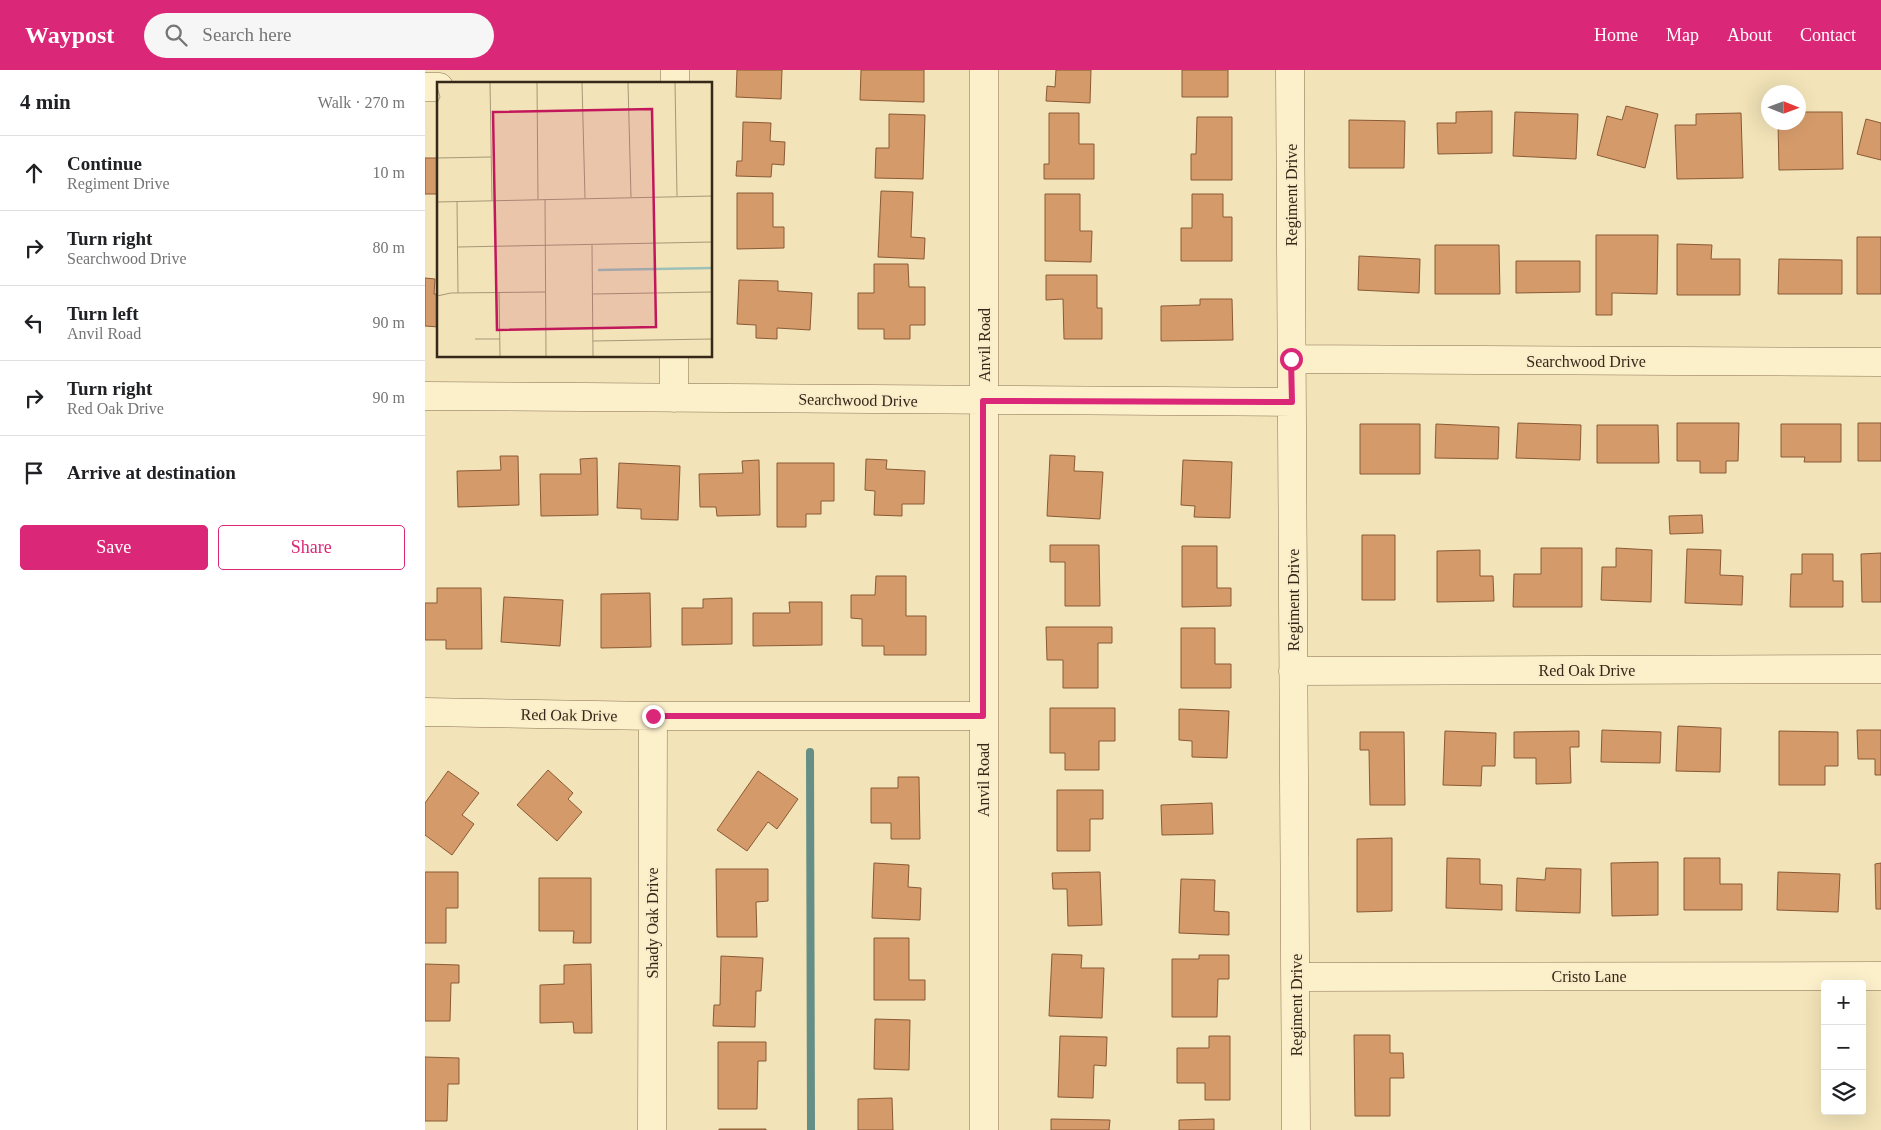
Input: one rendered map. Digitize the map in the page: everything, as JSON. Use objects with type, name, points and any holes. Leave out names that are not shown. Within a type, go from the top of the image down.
[{"type":"street","name":"Anvil Road","points":[[984,70],[984,1130]]},
{"type":"street","name":"Regiment Drive","points":[[1290,70],[1296,1130]]},
{"type":"street","points":[[674,358],[674,398]]},
{"type":"street","name":"Searchwood Drive","points":[[1291,359],[1881,362]]},
{"type":"street","name":"Searchwood Drive","points":[[425,396],[1292,402]]},
{"type":"street","name":"Red Oak Drive","points":[[1293,671],[1881,669]]},
{"type":"street","name":"Red Oak Drive","points":[[425,712],[653,716],[983,716]]},
{"type":"street","name":"Shady Oak Drive","points":[[652,1130],[653,716]]},
{"type":"street","name":"Cristo Lane","points":[[1296,977],[1881,976]]},
{"type":"building","points":[[737,70],[782,70],[781,99],[736,97]]},
{"type":"building","points":[[861,70],[924,70],[924,102],[860,100]]},
{"type":"building","points":[[1056,70],[1091,70],[1090,103],[1046,101],[1047,86],[1055,87]]},
{"type":"building","points":[[1182,70],[1228,70],[1228,97],[1182,97]]},
{"type":"building","points":[[1626,106],[1658,114],[1645,168],[1597,155],[1607,116],[1622,120]]},
{"type":"building","points":[[1492,111],[1492,153],[1438,154],[1437,123],[1456,123],[1456,112]]},
{"type":"building","points":[[1515,112],[1578,114],[1576,159],[1513,156]]},
{"type":"building","points":[[1806,112],[1842,112],[1843,169],[1779,170],[1778,130],[1806,130]]},
{"type":"building","points":[[1049,113],[1079,113],[1079,144],[1094,144],[1094,179],[1044,179],[1044,164],[1049,164]]},
{"type":"building","points":[[1741,113],[1743,178],[1677,179],[1675,125],[1696,125],[1696,114]]},
{"type":"building","points":[[889,114],[925,115],[923,179],[875,178],[876,148],[889,148]]},
{"type":"building","points":[[1197,117],[1232,117],[1232,180],[1191,180],[1191,154],[1196,154]]},
{"type":"building","points":[[1866,119],[1881,123],[1881,160],[1857,154]]},
{"type":"building","points":[[1349,120],[1405,121],[1404,168],[1349,168]]},
{"type":"building","points":[[743,122],[771,123],[770,141],[785,142],[784,165],[772,164],[771,177],[736,176],[737,161],[742,161]]},
{"type":"building","points":[[425,158],[437,158],[437,194],[425,194]]},
{"type":"building","points":[[881,191],[913,192],[911,237],[925,238],[924,259],[878,257]]},
{"type":"building","points":[[737,193],[773,193],[773,227],[784,227],[784,248],[737,249]]},
{"type":"building","points":[[1045,194],[1080,194],[1080,231],[1092,231],[1091,262],[1045,261]]},
{"type":"building","points":[[1192,194],[1223,194],[1223,217],[1232,217],[1232,261],[1181,261],[1181,228],[1192,228]]},
{"type":"building","points":[[1596,235],[1658,235],[1657,294],[1612,293],[1612,315],[1596,315]]},
{"type":"building","points":[[1857,237],[1881,237],[1881,294],[1857,294]]},
{"type":"building","points":[[1677,244],[1712,245],[1711,259],[1740,259],[1740,295],[1677,295]]},
{"type":"building","points":[[1435,245],[1499,245],[1500,294],[1435,294]]},
{"type":"building","points":[[1359,256],[1420,259],[1419,293],[1358,290]]},
{"type":"building","points":[[1779,259],[1842,260],[1842,294],[1778,294]]},
{"type":"building","points":[[1516,261],[1580,261],[1580,292],[1516,293]]},
{"type":"building","points":[[874,264],[908,264],[909,287],[925,287],[925,325],[910,325],[910,339],[884,339],[884,329],[858,329],[858,293],[874,293]]},
{"type":"building","points":[[1046,275],[1097,275],[1097,308],[1102,308],[1102,339],[1064,339],[1063,299],[1046,300]]},
{"type":"building","points":[[425,278],[435,279],[434,294],[437,294],[437,327],[425,326]]},
{"type":"building","points":[[739,280],[778,281],[778,291],[812,293],[810,330],[777,328],[777,339],[756,338],[756,325],[737,324]]},
{"type":"building","points":[[1200,299],[1232,299],[1233,340],[1161,341],[1161,306],[1200,305]]},
{"type":"building","points":[[1518,423],[1581,425],[1580,460],[1516,458]]},
{"type":"building","points":[[1677,423],[1739,423],[1738,461],[1726,461],[1726,473],[1700,473],[1700,461],[1677,461]]},
{"type":"building","points":[[1858,423],[1881,423],[1881,461],[1858,461]]},
{"type":"building","points":[[1360,424],[1420,424],[1420,474],[1360,474]]},
{"type":"building","points":[[1436,424],[1499,427],[1498,459],[1435,458]]},
{"type":"building","points":[[1781,424],[1841,424],[1841,462],[1804,462],[1805,457],[1781,457]]},
{"type":"building","points":[[1597,425],[1658,425],[1659,463],[1597,463]]},
{"type":"building","points":[[1050,455],[1075,456],[1074,471],[1103,472],[1100,519],[1047,516]]},
{"type":"building","points":[[500,456],[518,456],[519,505],[458,507],[457,471],[501,470]]},
{"type":"building","points":[[597,458],[598,515],[541,516],[540,474],[581,474],[580,459]]},
{"type":"building","points":[[866,459],[887,460],[886,469],[925,471],[924,504],[902,504],[902,516],[874,515],[875,491],[865,490]]},
{"type":"building","points":[[759,460],[760,515],[717,516],[716,507],[700,507],[699,474],[743,473],[742,461]]},
{"type":"building","points":[[1183,460],[1232,462],[1230,518],[1194,517],[1195,506],[1181,505]]},
{"type":"building","points":[[619,463],[680,466],[678,520],[641,519],[641,509],[617,508]]},
{"type":"building","points":[[777,463],[834,463],[834,501],[821,501],[821,514],[806,514],[806,527],[777,527]]},
{"type":"building","points":[[1702,515],[1703,533],[1670,534],[1669,516]]},
{"type":"building","points":[[1362,535],[1395,535],[1395,600],[1362,600]]},
{"type":"building","points":[[1050,545],[1099,545],[1100,606],[1065,606],[1065,562],[1050,562]]},
{"type":"building","points":[[1182,546],[1217,546],[1217,588],[1231,588],[1231,606],[1182,607]]},
{"type":"building","points":[[1541,548],[1582,548],[1582,607],[1513,607],[1514,574],[1541,574]]},
{"type":"building","points":[[1616,548],[1652,550],[1651,602],[1601,600],[1602,567],[1616,567]]},
{"type":"building","points":[[1687,549],[1721,550],[1720,575],[1743,576],[1742,605],[1685,603]]},
{"type":"building","points":[[1480,550],[1480,576],[1493,576],[1494,601],[1437,602],[1437,551]]},
{"type":"building","points":[[1881,553],[1881,602],[1862,602],[1861,554]]},
{"type":"building","points":[[1802,554],[1833,554],[1833,581],[1843,581],[1843,607],[1790,607],[1791,574],[1802,574]]},
{"type":"building","points":[[876,576],[906,576],[906,616],[926,616],[926,655],[884,655],[884,646],[862,646],[862,619],[851,618],[851,595],[875,595]]},
{"type":"building","points":[[437,588],[481,588],[482,649],[446,649],[446,640],[425,640],[425,603],[437,603]]},
{"type":"building","points":[[650,593],[651,647],[601,648],[601,594]]},
{"type":"building","points":[[504,597],[563,600],[560,646],[501,642]]},
{"type":"building","points":[[732,598],[732,644],[682,645],[682,608],[703,608],[703,599]]},
{"type":"building","points":[[789,602],[822,602],[822,645],[753,646],[753,613],[790,613]]},
{"type":"building","points":[[1046,627],[1112,627],[1112,643],[1098,643],[1098,688],[1063,688],[1063,660],[1047,660]]},
{"type":"building","points":[[1181,628],[1215,628],[1215,664],[1231,664],[1231,688],[1181,688]]},
{"type":"building","points":[[1050,708],[1115,708],[1115,741],[1099,741],[1099,770],[1065,770],[1065,753],[1050,753]]},
{"type":"building","points":[[1179,709],[1229,711],[1227,758],[1192,757],[1192,741],[1179,740]]},
{"type":"building","points":[[1678,726],[1721,728],[1720,772],[1676,771]]},
{"type":"building","points":[[1602,730],[1661,732],[1660,763],[1601,762]]},
{"type":"building","points":[[1857,730],[1881,730],[1881,775],[1875,775],[1875,759],[1858,759]]},
{"type":"building","points":[[1445,731],[1496,733],[1495,766],[1482,766],[1481,786],[1443,785]]},
{"type":"building","points":[[1579,731],[1579,747],[1570,747],[1571,783],[1536,784],[1536,758],[1514,758],[1514,732]]},
{"type":"building","points":[[1779,731],[1838,732],[1838,766],[1825,766],[1825,785],[1779,785]]},
{"type":"building","points":[[1360,732],[1404,732],[1405,805],[1370,805],[1369,750],[1360,750]]},
{"type":"building","points":[[548,770],[573,793],[568,799],[582,812],[557,841],[517,805]]},
{"type":"building","points":[[448,771],[479,793],[462,815],[474,824],[452,855],[425,835],[425,803]]},
{"type":"building","points":[[758,771],[798,799],[777,829],[768,822],[747,851],[717,830]]},
{"type":"building","points":[[898,777],[919,777],[920,839],[891,839],[891,823],[871,823],[871,788],[898,788]]},
{"type":"building","points":[[1057,790],[1103,790],[1103,819],[1090,819],[1090,851],[1057,851]]},
{"type":"building","points":[[1212,803],[1213,834],[1162,835],[1161,805]]},
{"type":"building","points":[[1392,838],[1392,911],[1357,912],[1357,839]]},
{"type":"building","points":[[1447,858],[1480,859],[1480,884],[1502,885],[1502,910],[1446,908]]},
{"type":"building","points":[[1684,858],[1720,858],[1720,884],[1742,884],[1742,910],[1684,910]]},
{"type":"building","points":[[1658,862],[1658,915],[1612,916],[1611,863]]},
{"type":"building","points":[[874,863],[909,865],[908,887],[921,888],[920,920],[872,918]]},
{"type":"building","points":[[1881,863],[1881,909],[1876,909],[1875,864]]},
{"type":"building","points":[[1546,868],[1581,869],[1580,913],[1516,911],[1517,878],[1545,880]]},
{"type":"building","points":[[716,869],[768,869],[768,901],[756,902],[757,937],[717,937]]},
{"type":"building","points":[[425,872],[458,872],[458,908],[446,908],[446,943],[425,943]]},
{"type":"building","points":[[1100,872],[1102,925],[1068,926],[1067,889],[1053,889],[1052,873]]},
{"type":"building","points":[[1778,872],[1840,874],[1838,912],[1777,910]]},
{"type":"building","points":[[539,878],[591,878],[591,943],[573,943],[574,931],[539,931]]},
{"type":"building","points":[[1181,879],[1215,880],[1214,911],[1229,912],[1229,935],[1179,933]]},
{"type":"building","points":[[874,938],[909,938],[909,980],[925,980],[925,1000],[874,1000]]},
{"type":"building","points":[[1052,954],[1082,955],[1081,968],[1104,968],[1102,1018],[1049,1016]]},
{"type":"building","points":[[1199,955],[1229,955],[1229,979],[1218,979],[1217,1017],[1172,1017],[1172,959],[1199,959]]},
{"type":"building","points":[[721,956],[763,958],[761,991],[756,991],[755,1027],[713,1026],[714,1005],[720,1005]]},
{"type":"building","points":[[425,964],[459,965],[459,983],[451,983],[450,1021],[425,1021]]},
{"type":"building","points":[[591,964],[592,1033],[574,1033],[573,1022],[540,1023],[540,985],[564,984],[564,965]]},
{"type":"building","points":[[875,1019],[910,1020],[909,1070],[874,1069]]},
{"type":"building","points":[[1354,1035],[1390,1035],[1390,1053],[1403,1053],[1404,1078],[1390,1078],[1390,1116],[1355,1116]]},
{"type":"building","points":[[1060,1036],[1107,1037],[1106,1066],[1094,1065],[1093,1098],[1058,1097]]},
{"type":"building","points":[[1209,1036],[1230,1036],[1230,1100],[1205,1100],[1205,1083],[1177,1083],[1177,1048],[1209,1048]]},
{"type":"building","points":[[718,1042],[766,1042],[766,1061],[758,1061],[757,1109],[718,1109]]},
{"type":"building","points":[[425,1057],[459,1058],[459,1084],[448,1084],[447,1121],[425,1121]]},
{"type":"building","points":[[892,1098],[893,1130],[858,1130],[858,1099]]},
{"type":"building","points":[[1051,1119],[1110,1120],[1109,1130],[1051,1130]]},
{"type":"building","points":[[1214,1119],[1214,1130],[1179,1130],[1179,1120]]},
{"type":"building","points":[[766,1129],[766,1130],[719,1130]]},
{"type":"waterway","points":[[810,752],[811,1130]]},
{"type":"route","points":[[653,716],[983,716],[983,401],[1292,402],[1291,359]]}]
